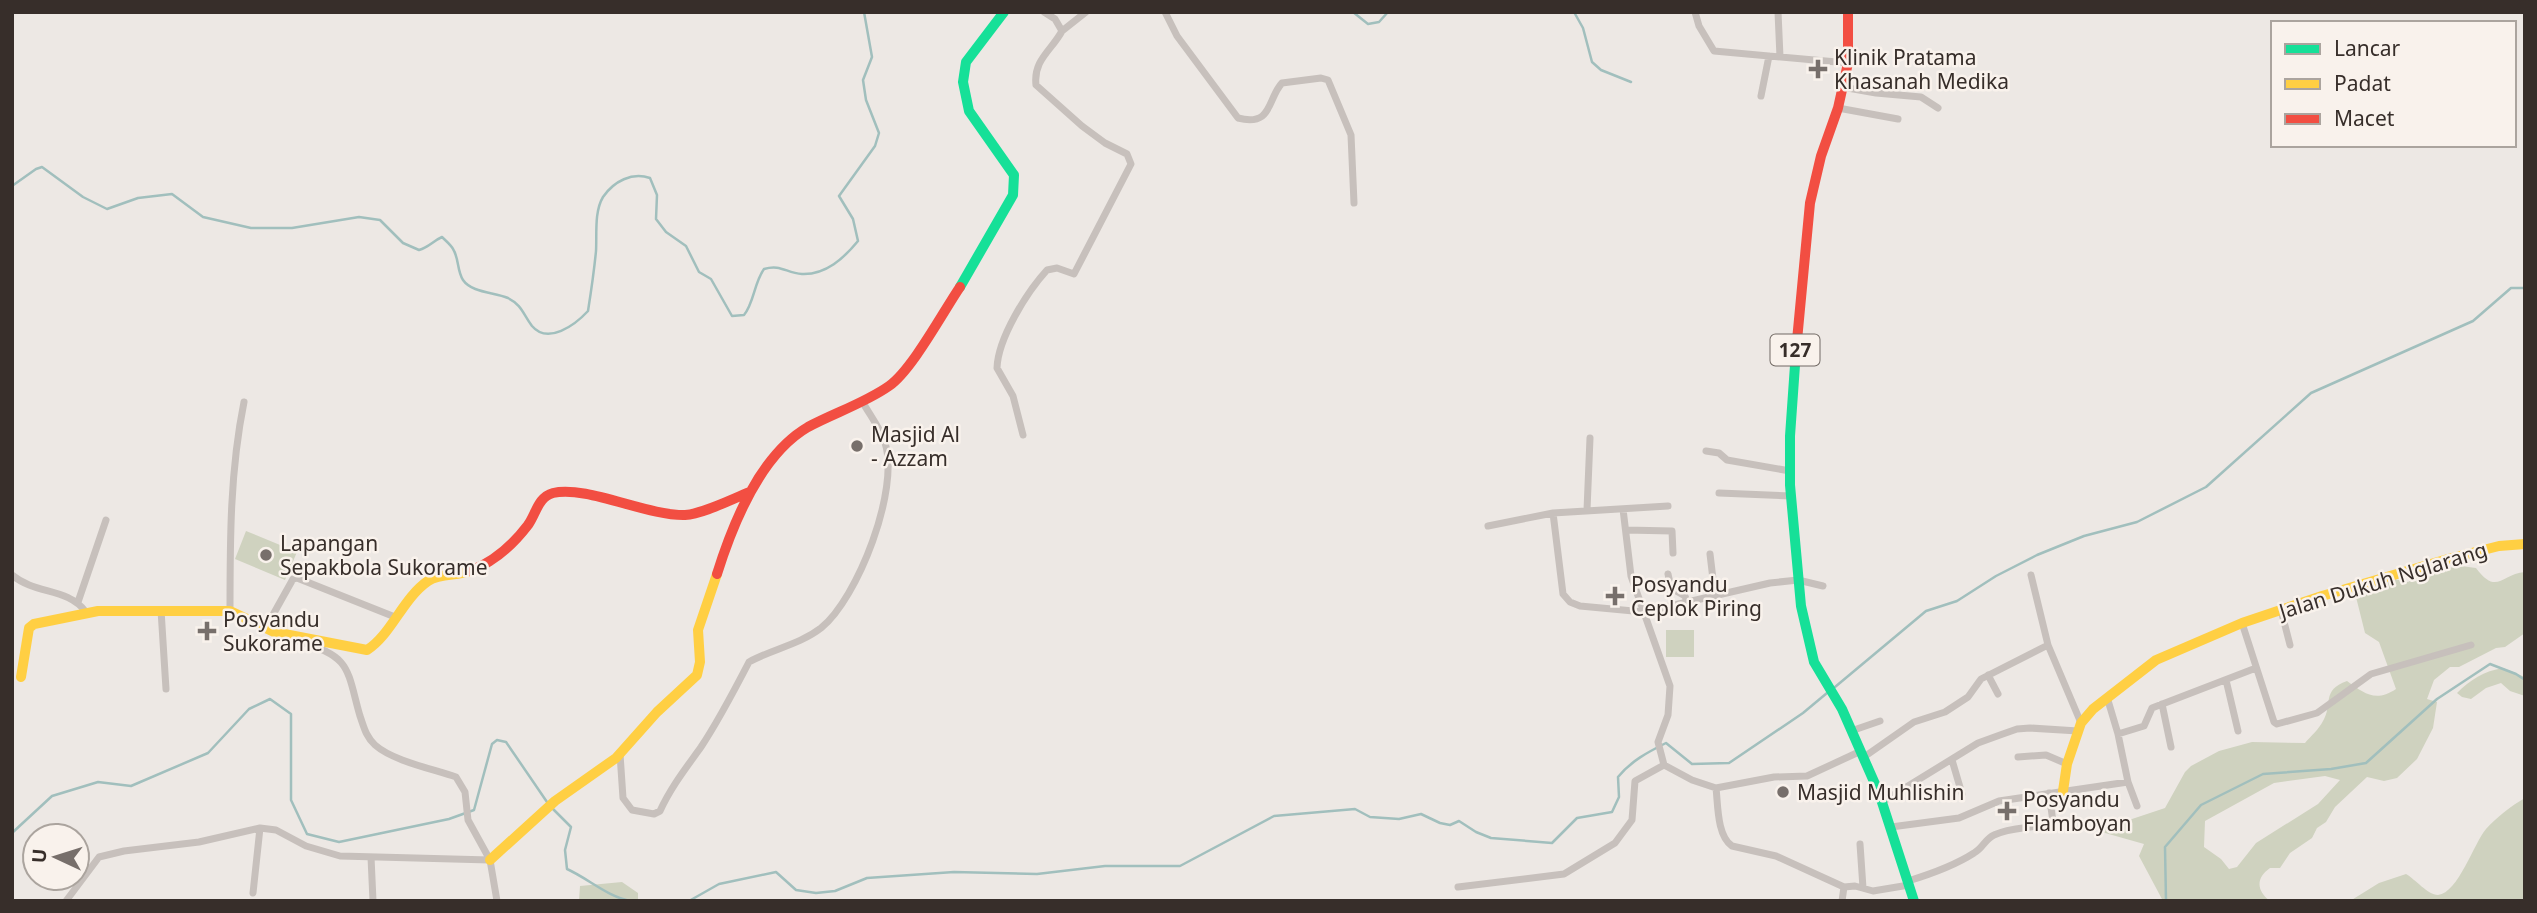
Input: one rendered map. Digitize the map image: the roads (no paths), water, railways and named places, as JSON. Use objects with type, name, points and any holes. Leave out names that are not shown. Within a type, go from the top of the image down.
[{"type":"street","points":[[66,901],[99,857],[124,851],[199,842],[260,828],[276,830],[323,852],[340,856],[490,860],[552,805],[620,754],[657,712],[697,675],[700,662],[698,630],[725,548],[750,492],[778,453],[792,439],[807,428],[889,386],[905,370],[972,268],[1013,195],[1014,175],[969,111],[963,82],[966,62],[1004,12]]},
{"type":"street","points":[[1044,12],[1055,19],[1062,31]]},
{"type":"street","points":[[1023,435],[1013,396],[997,368],[1003,340],[1047,270],[1057,268],[1074,274],[1131,164],[1127,155],[1082,126],[1036,85],[1039,60],[1062,31],[1086,12]]},
{"type":"street","points":[[1165,12],[1177,36],[1238,118],[1251,119],[1267,112],[1282,83],[1321,78],[1328,80],[1351,135],[1354,203]]},
{"type":"street","points":[[1695,12],[1699,26],[1714,51],[1848,63]]},
{"type":"street","points":[[1778,12],[1780,57]]},
{"type":"street","name":"127","points":[[1848,12],[1848,63],[1838,108],[1821,156],[1810,203],[1797,331],[1791,496],[1798,580],[1814,662],[1842,709],[1862,754],[1891,827],[1914,901]]},
{"type":"street","points":[[1761,96],[1769,56]]},
{"type":"street","points":[[1842,87],[1876,93],[1921,96],[1938,108]]},
{"type":"street","points":[[1838,108],[1898,119]]},
{"type":"street","points":[[620,754],[623,798],[632,810],[654,814],[660,811],[668,792],[700,748],[749,662],[795,643],[820,628],[847,597],[877,529],[888,488],[886,443],[862,401]]},
{"type":"street","points":[[230,611],[231,497],[235,444],[244,402]]},
{"type":"street","points":[[1587,510],[1590,438]]},
{"type":"street","points":[[1706,451],[1719,453],[1727,460],[1790,471]]},
{"type":"street","points":[[269,631],[367,650],[377,644],[395,617],[428,581],[443,575],[461,574],[501,555],[529,524],[541,501],[559,492],[586,495],[671,515],[689,515],[750,492]]},
{"type":"street","points":[[1719,493],[1791,496]]},
{"type":"street","points":[[1488,526],[1553,513],[1668,506]]},
{"type":"street","points":[[1623,509],[1632,576],[1670,686],[1668,715],[1658,742],[1664,765],[1692,780],[1716,788],[1774,777],[1807,776],[1862,754],[1914,722],[1945,712],[1968,697],[1981,679],[2048,645]]},
{"type":"street","points":[[1553,513],[1565,598],[1580,606],[1644,612],[1770,583],[1798,580],[1823,586]]},
{"type":"street","points":[[78,603],[106,520]]},
{"type":"street","points":[[1626,530],[1672,531],[1673,553]]},
{"type":"street","name":"Jalan Dukuh Nglarang","points":[[2063,791],[2067,764],[2079,727],[2092,709],[2156,660],[2242,623],[2281,610],[2499,545],[2525,544]]},
{"type":"street","points":[[1710,554],[1715,596]]},
{"type":"street","points":[[1668,574],[1671,588],[1685,596],[1687,602]]},
{"type":"street","points":[[12,575],[28,586],[78,603],[86,612]]},
{"type":"street","points":[[1882,802],[1978,743],[2017,729],[2079,727],[2048,645],[2031,575]]},
{"type":"street","points":[[269,631],[293,579],[297,578],[395,617]]},
{"type":"street","points":[[161,610],[166,689]]},
{"type":"street","points":[[2281,610],[2290,645]]},
{"type":"street","points":[[21,677],[29,628],[33,624],[86,612],[230,611],[269,631],[308,644],[342,660],[350,674],[365,732],[376,745],[394,756],[456,777],[465,792],[468,820],[490,860],[497,901]]},
{"type":"street","points":[[2242,623],[2274,722],[2280,724],[2317,713],[2371,674],[2471,645]]},
{"type":"street","points":[[2118,734],[2144,726],[2150,711],[2162,704],[2256,668]]},
{"type":"street","points":[[1988,675],[1997,694]]},
{"type":"street","points":[[2226,680],[2238,731]]},
{"type":"street","points":[[2107,697],[2128,782],[2137,806]]},
{"type":"street","points":[[2162,704],[2171,747]]},
{"type":"street","points":[[1850,731],[1880,721]]},
{"type":"street","points":[[2018,757],[2046,755],[2067,764]]},
{"type":"street","points":[[1952,760],[1962,794]]},
{"type":"street","points":[[1458,887],[1564,874],[1615,844],[1632,820],[1635,781],[1664,765]]},
{"type":"street","points":[[1891,827],[1959,818],[1999,801],[2128,782]]},
{"type":"street","points":[[1716,788],[1722,832],[1727,843],[1776,856],[1844,887],[1873,891],[1909,883],[1968,857],[1978,851],[1986,839],[1997,833],[2053,822],[2049,793]]},
{"type":"street","points":[[253,893],[260,828]]},
{"type":"street","points":[[1860,844],[1863,888]]},
{"type":"street","points":[[371,857],[373,901]]},
{"type":"street","points":[[1842,901],[1844,887]]},
{"type":"waterway","points":[[12,186],[42,167],[83,197],[107,209],[138,198],[172,194],[203,217],[251,228],[292,228],[359,217],[380,220],[403,243],[419,250],[442,237],[455,253],[461,276],[467,284],[513,301],[532,326],[546,334],[569,327],[588,311],[600,203],[607,191],[618,182],[643,176],[650,178],[657,195],[656,219],[666,232],[686,246],[699,272],[711,279],[732,316],[744,315],[764,269],[779,268],[802,274],[819,272],[840,259],[858,241],[853,219],[839,196],[875,146],[879,133],[866,100],[863,80],[872,57],[864,12]]},
{"type":"waterway","points":[[1353,12],[1368,24],[1379,22],[1388,12]]},
{"type":"waterway","points":[[1574,12],[1583,28],[1592,62],[1601,70],[1631,82]]},
{"type":"waterway","points":[[1835,687],[1926,611],[1957,601],[1996,576],[2037,555],[2084,536],[2137,522],[2206,487],[2311,393],[2473,321],[2511,288],[2525,288]]},
{"type":"waterway","points":[[2166,901],[2165,847],[2201,805],[2263,774],[2331,769],[2366,763],[2437,699],[2490,664],[2525,680]]},
{"type":"waterway","points":[[689,901],[719,884],[776,872],[796,890],[816,893],[835,891],[867,878],[954,872],[1037,874],[1105,866],[1180,866],[1274,816],[1355,809],[1370,817],[1399,819],[1421,814],[1450,825],[1459,821],[1491,838],[1552,843],[1577,818],[1612,812],[1619,797],[1618,777],[1634,762],[1653,750],[1666,743],[1692,764],[1729,763],[1803,713],[1827,693]]},
{"type":"waterway","points":[[12,833],[52,796],[98,782],[131,786],[208,753],[249,709],[270,699],[291,714],[291,800],[307,834],[339,842],[449,819],[474,810],[492,744],[497,740],[506,742],[547,802]]},
{"type":"waterway","points":[[551,807],[571,827],[565,850],[567,869],[606,892],[631,901]]},
{"type":"place","name":"Klinik Pratama Khasanah Medika","points":[[1818,69]]},
{"type":"place","name":"Masjid Al - Azzam","points":[[857,446]]},
{"type":"place","name":"Lapangan Sepakbola Sukorame","points":[[266,555]]},
{"type":"place","name":"Posyandu Ceplok Piring","points":[[1615,596]]},
{"type":"place","name":"Posyandu Sukorame","points":[[207,631]]},
{"type":"place","name":"Masjid Muhlishin","points":[[1783,792]]},
{"type":"place","name":"Posyandu Flamboyan","points":[[2007,811]]}]
